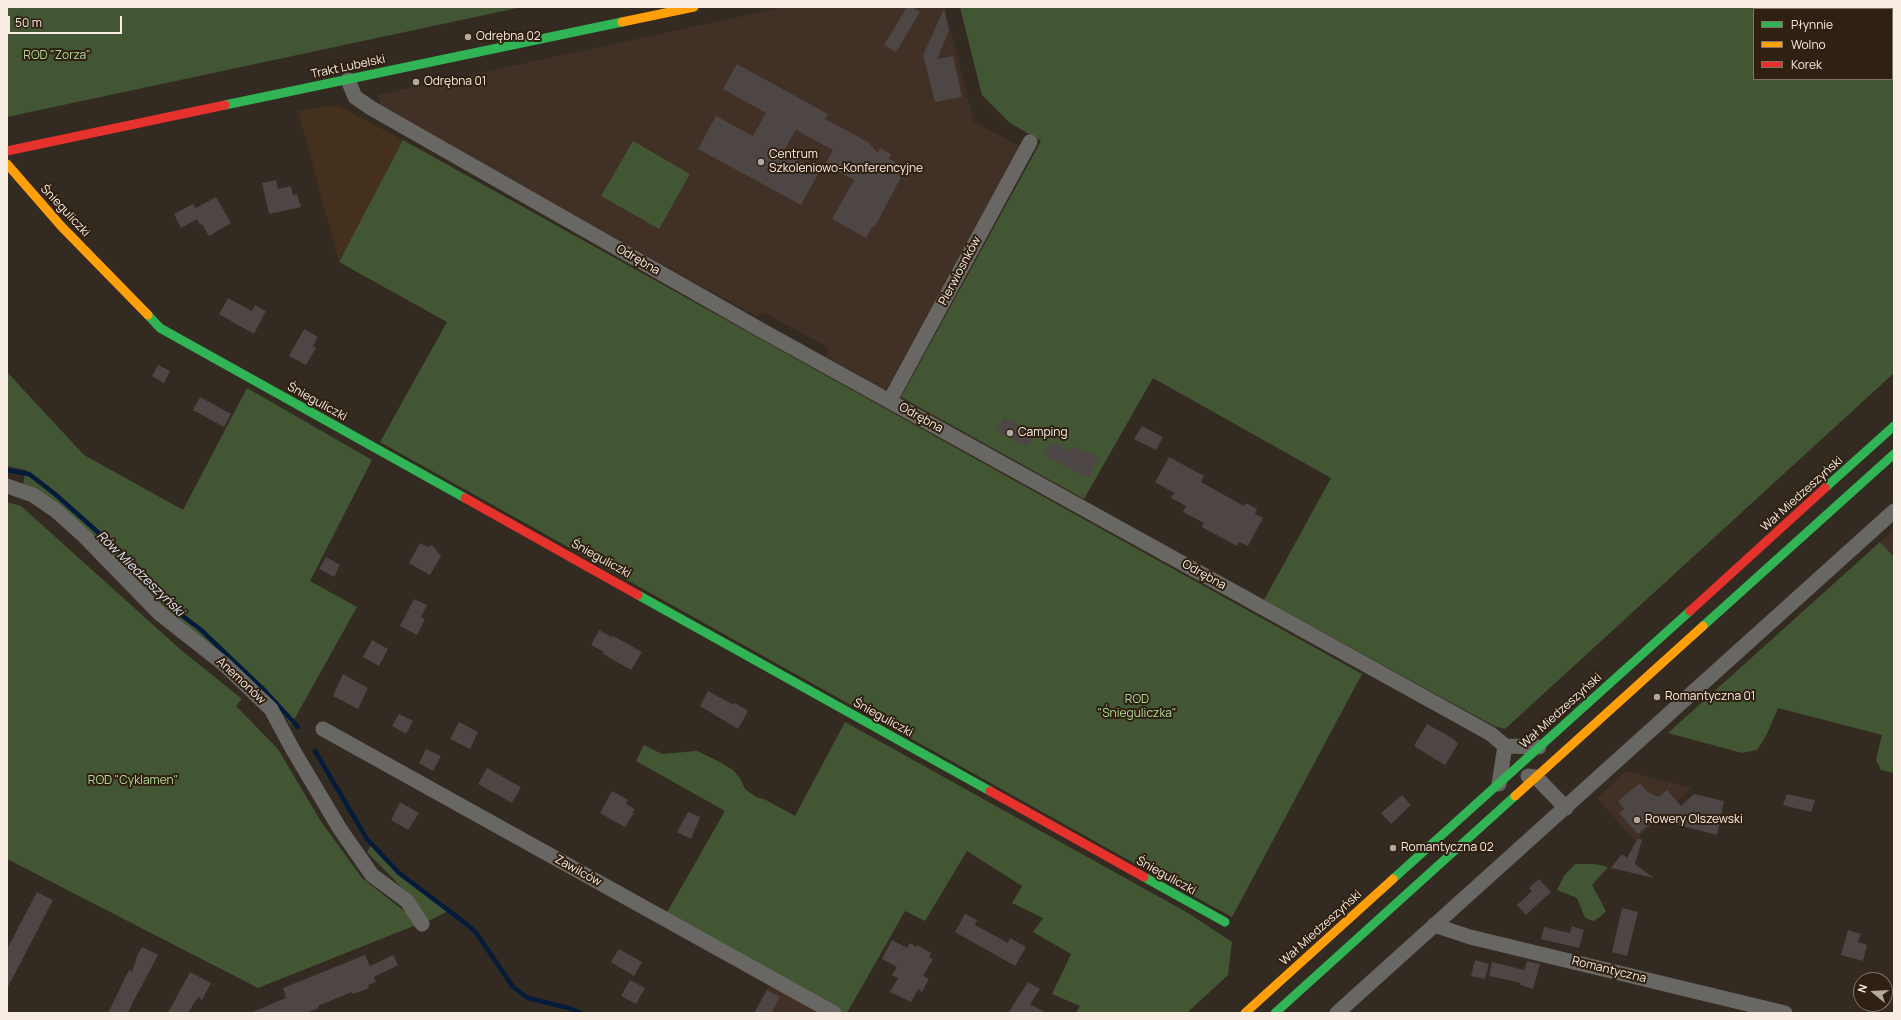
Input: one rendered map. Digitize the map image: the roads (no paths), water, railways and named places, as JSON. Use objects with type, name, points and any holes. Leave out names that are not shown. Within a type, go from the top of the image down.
[{"type":"street","name":"Trakt Lubelski","points":[[7,151],[694,7]]},
{"type":"street","name":"Odrębna","points":[[348,80],[355,97],[371,108],[761,330],[890,400],[1491,734],[1505,746]]},
{"type":"street","name":"Pierwiosnków","points":[[890,400],[1030,142]]},
{"type":"street","name":"Śnieguliczki","points":[[7,164],[61,226],[160,328],[1225,922]]},
{"type":"street","name":"Wał Miedzeszyński","points":[[1244,1013],[1894,426]]},
{"type":"street","points":[[1275,1013],[1894,454]]},
{"type":"street","name":"Anemonów","points":[[7,486],[33,495],[55,510],[84,536],[159,613],[224,664],[271,709],[293,750],[340,829],[372,875],[407,901],[422,924]]},
{"type":"street","points":[[1337,1013],[1894,511]]},
{"type":"street","name":"Zawilców","points":[[323,729],[834,1013]]},
{"type":"street","points":[[1499,784],[1505,746],[1539,747]]},
{"type":"street","points":[[1510,773],[1536,777],[1566,808]]},
{"type":"street","name":"Romantyczna","points":[[1434,925],[1470,937],[1785,1013]]},
{"type":"waterway","name":"Rów Miedzeszyński","points":[[7,470],[29,474],[55,494],[137,567],[172,608],[200,629],[265,691],[298,727]]},
{"type":"waterway","name":"Rów Miedzeszyński","points":[[315,751],[367,839],[399,873],[469,926],[477,934],[513,987],[528,998],[569,1008],[581,1013]]},
{"type":"place","name":"Odrębna 02","points":[[468,37]]},
{"type":"place","name":"Odrębna 01","points":[[416,82]]},
{"type":"place","name":"Centrum Szkoleniowo-Konferencyjne","points":[[761,162]]},
{"type":"place","name":"Camping","points":[[1010,433]]},
{"type":"place","name":"Romantyczna 01","points":[[1657,697]]},
{"type":"place","name":"Rowery Olszewski","points":[[1637,820]]},
{"type":"place","name":"Romantyczna 02","points":[[1393,848]]},
{"type":"park label","name":"ROD \"Zorza\"","points":[[57,56]]},
{"type":"park label","name":"ROD \"Śnieguliczka\"","points":[[1137,707]]},
{"type":"park label","name":"ROD \"Cyklamen\"","points":[[133,781]]}]
